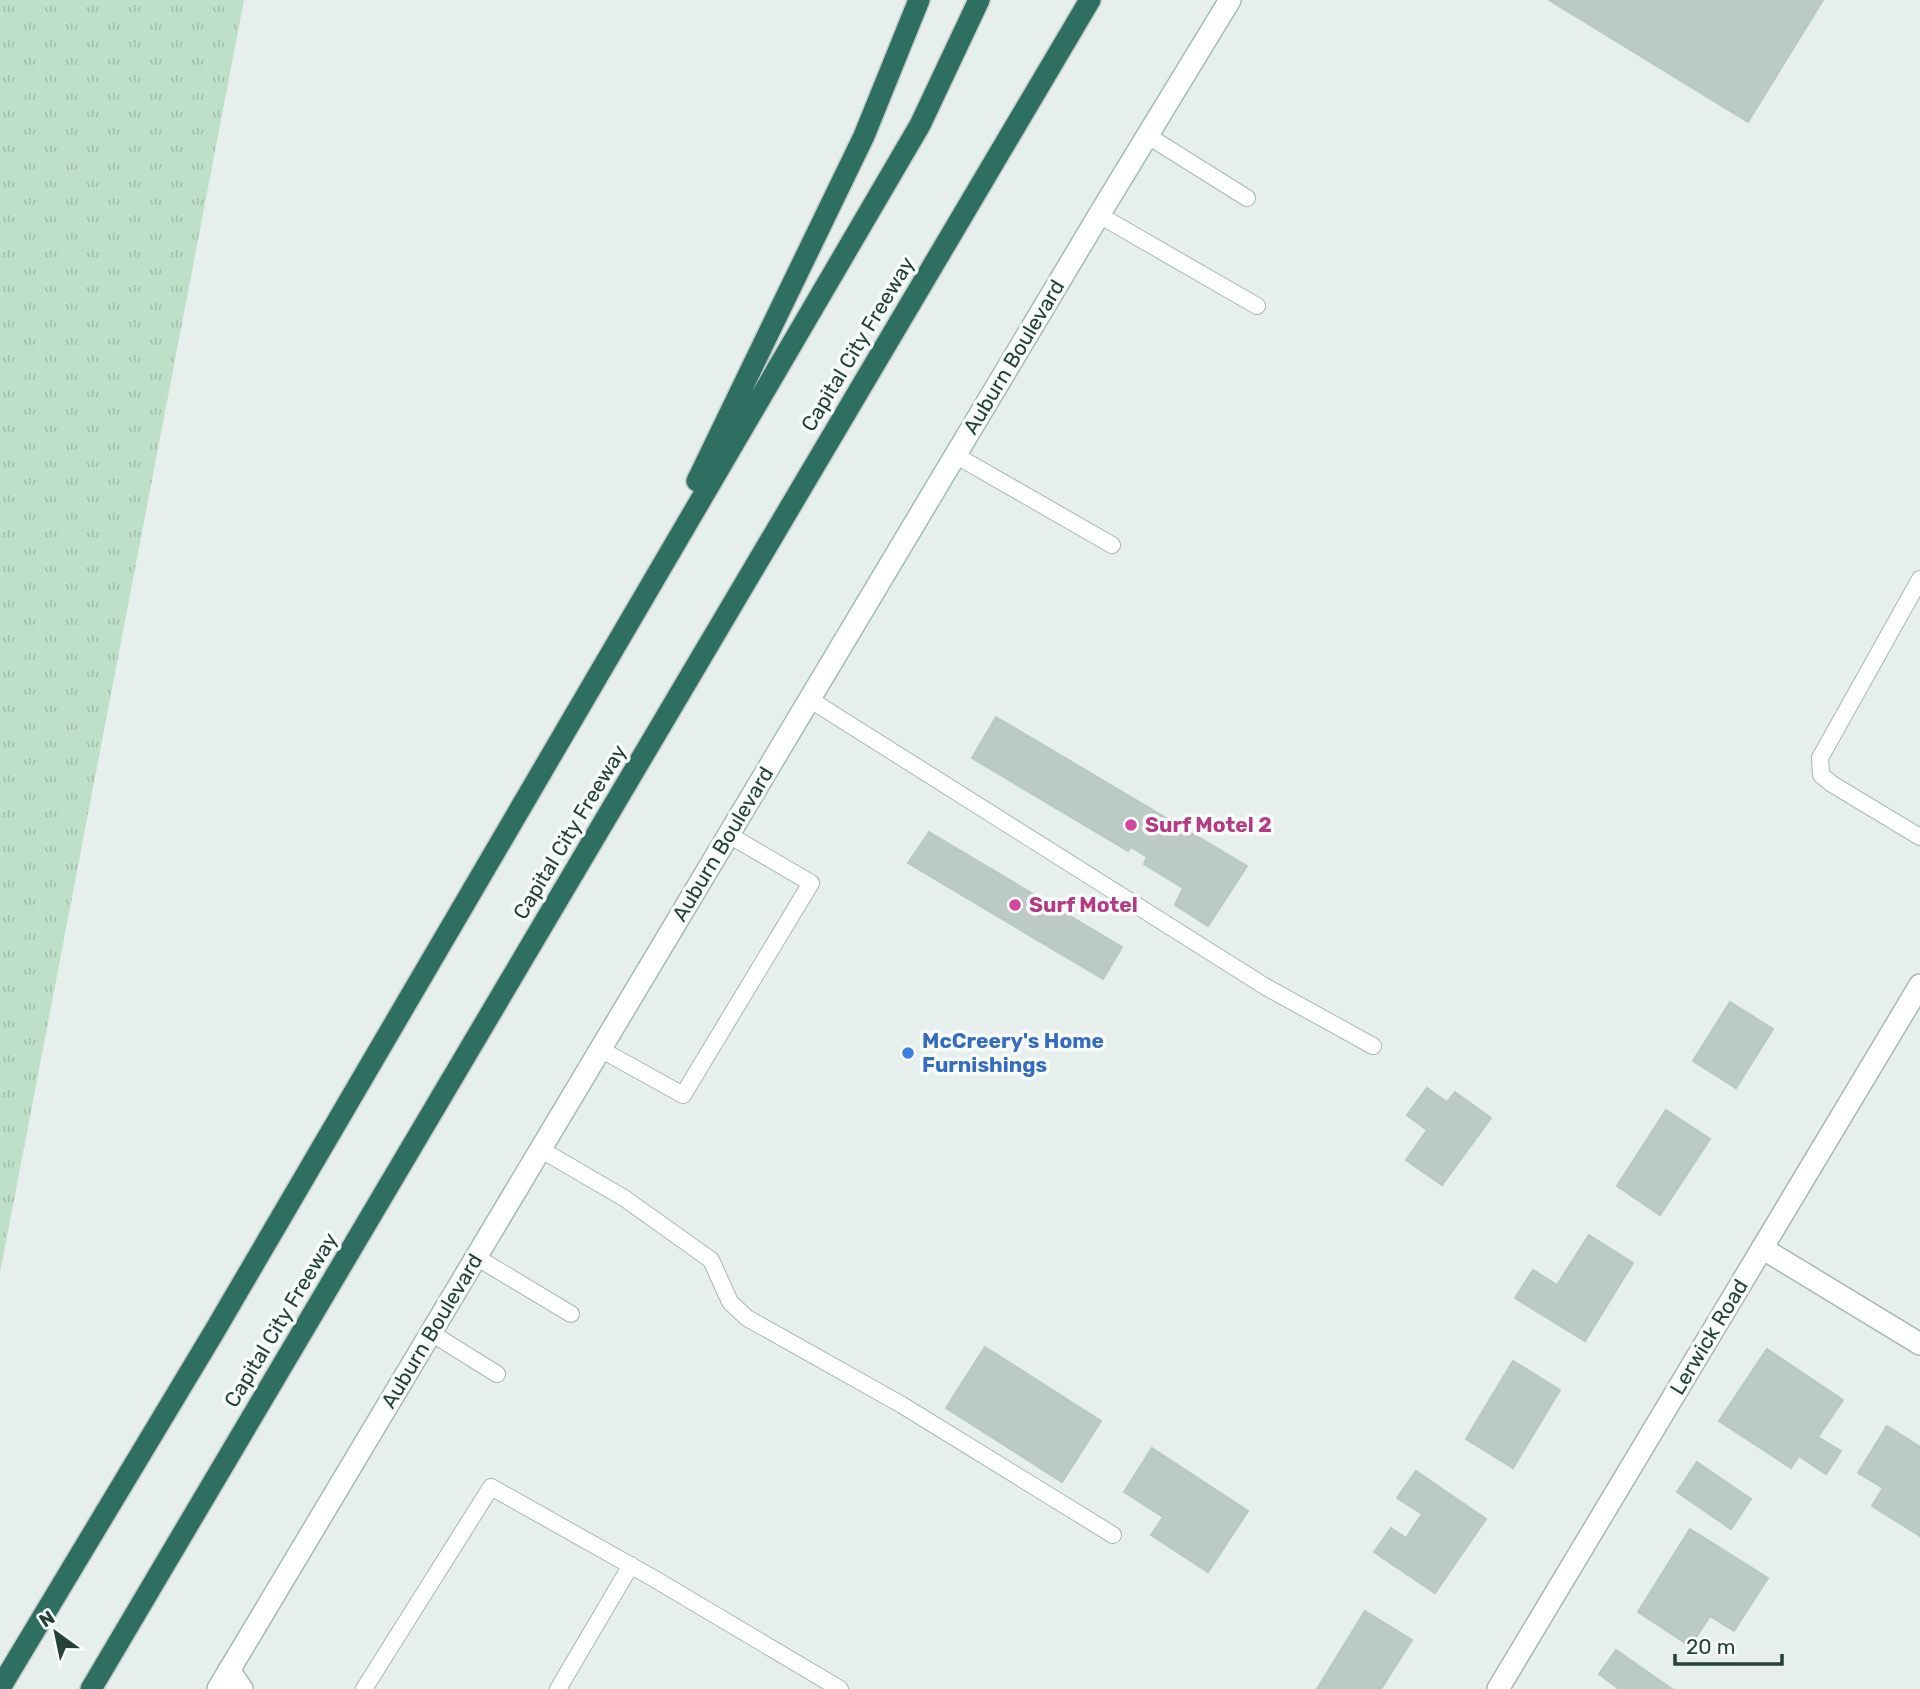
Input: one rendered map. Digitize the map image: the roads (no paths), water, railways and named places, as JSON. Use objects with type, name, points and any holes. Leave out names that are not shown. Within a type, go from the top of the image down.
[{"type":"highway","points":[[628,624],[864,136],[919,0]]},
{"type":"highway","points":[[0,1688],[214,1332],[920,125],[979,0]]},
{"type":"highway","name":"Capital City Freeway","points":[[91,1689],[1090,0]]},
{"type":"main road","name":"Auburn Boulevard","points":[[218,1689],[1230,0]]},
{"type":"main road","name":"Lerwick Road","points":[[1498,1689],[1920,985]]},
{"type":"main road","points":[[1762,1248],[1920,1344]]},
{"type":"main road","points":[[229,1670],[242,1689]]},
{"type":"lane","points":[[1148,136],[1247,198]]},
{"type":"lane","points":[[1099,215],[1257,306]]},
{"type":"lane","points":[[955,455],[1112,545]]},
{"type":"lane","points":[[1920,579],[1820,758],[1821,775],[1832,784],[1920,837]]},
{"type":"lane","points":[[809,699],[1266,987],[1373,1046]]},
{"type":"lane","points":[[600,1049],[683,1095],[804,895],[811,883],[729,835]]},
{"type":"lane","points":[[540,1149],[624,1198],[711,1260],[730,1302],[747,1318],[901,1405],[1113,1535]]},
{"type":"lane","points":[[476,1257],[570,1314]]},
{"type":"lane","points":[[431,1333],[497,1374]]},
{"type":"lane","points":[[364,1689],[491,1487],[631,1565],[813,1682],[840,1689]]},
{"type":"lane","points":[[558,1689],[631,1565]]},
{"type":"place","name":"Surf Motel 2","points":[[1131,825]]},
{"type":"place","name":"Surf Motel","points":[[1015,905]]},
{"type":"place","name":"McCreery's Home Furnishings","points":[[908,1053]]}]
